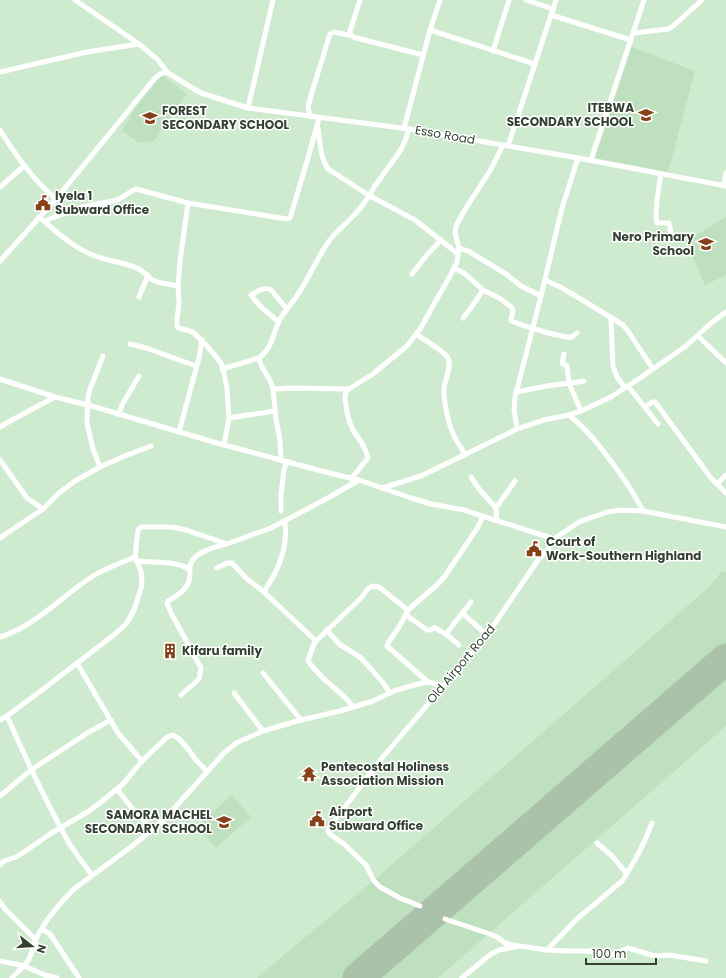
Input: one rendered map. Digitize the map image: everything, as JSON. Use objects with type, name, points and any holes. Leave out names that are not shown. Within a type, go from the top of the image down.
[{"type":"street","name":"Esso Road","points":[[75,0],[139,44],[157,59],[168,73],[201,94],[248,108],[407,128],[592,160],[725,186]]},
{"type":"street","points":[[248,108],[273,0]]},
{"type":"street","points":[[350,34],[360,0]]},
{"type":"street","points":[[222,369],[259,358],[268,350],[286,309],[294,302],[328,242],[361,208],[400,152],[404,143],[423,55],[440,0]]},
{"type":"street","points":[[493,51],[509,0]]},
{"type":"street","points":[[526,0],[553,9]]},
{"type":"street","points":[[351,479],[368,457],[363,445],[350,424],[345,397],[346,392],[373,374],[407,346],[427,319],[454,268],[459,248],[455,233],[456,226],[506,146],[556,0]]},
{"type":"street","points":[[592,160],[644,0]]},
{"type":"street","points":[[634,33],[668,29],[702,0]]},
{"type":"street","points":[[551,15],[631,40]]},
{"type":"street","points":[[430,30],[535,64]]},
{"type":"street","points":[[311,117],[308,107],[330,34],[334,32],[350,34],[353,37],[423,55]]},
{"type":"street","points":[[0,72],[87,52],[139,44]]},
{"type":"street","points":[[0,261],[56,199],[155,78],[160,74],[168,73]]},
{"type":"street","points":[[44,221],[82,208],[117,200],[136,190],[188,203],[287,219],[290,218],[319,118]]},
{"type":"street","points":[[317,124],[322,156],[324,164],[328,170],[370,196],[415,220],[458,254]]},
{"type":"street","points":[[0,130],[24,166],[45,190],[56,199]]},
{"type":"street","points":[[517,429],[514,410],[516,392],[562,208],[578,158]]},
{"type":"street","points":[[0,187],[24,166]]},
{"type":"street","points":[[725,186],[726,173]]},
{"type":"street","points":[[661,174],[656,221],[657,223],[669,223],[672,239]]},
{"type":"street","points":[[188,203],[180,261],[178,286],[179,303],[176,319],[177,327],[193,332],[218,358],[222,365],[227,388],[230,418],[224,445]]},
{"type":"street","points":[[39,217],[79,249],[97,257],[138,268],[152,280],[178,286]]},
{"type":"street","points":[[412,274],[441,240]]},
{"type":"street","points":[[459,248],[468,251],[502,271],[521,286],[541,296]]},
{"type":"street","points":[[454,268],[464,273],[483,290],[500,299],[512,308],[513,311],[510,319],[511,321],[532,329],[564,337],[574,336],[577,333]]},
{"type":"street","points":[[139,297],[148,275]]},
{"type":"street","points":[[545,280],[584,300],[622,325],[628,331],[653,369]]},
{"type":"street","points":[[279,322],[254,300],[251,294],[263,289],[271,290],[286,309]]},
{"type":"street","points":[[463,318],[483,290]]},
{"type":"street","points":[[382,488],[421,476],[517,429],[544,420],[570,415],[611,396],[686,346],[710,324],[726,312]]},
{"type":"street","points":[[611,319],[612,366],[617,376],[658,424]]},
{"type":"street","points":[[416,334],[445,354],[449,359],[450,363],[444,387],[444,397],[454,436],[465,455]]},
{"type":"street","points":[[698,336],[726,363]]},
{"type":"street","points":[[179,432],[202,340]]},
{"type":"street","points":[[130,344],[146,348],[196,366]]},
{"type":"street","points":[[564,354],[562,363],[567,366],[569,383],[581,411]]},
{"type":"street","points":[[100,467],[93,449],[87,423],[88,396],[103,356]]},
{"type":"street","points":[[259,358],[259,361],[272,384],[280,441],[281,460]]},
{"type":"street","points":[[119,414],[122,405],[139,376]]},
{"type":"street","points":[[0,379],[55,397],[88,405],[224,445],[359,480],[431,504],[464,510],[554,539]]},
{"type":"street","points":[[516,392],[584,381]]},
{"type":"street","points":[[273,389],[349,389]]},
{"type":"street","points":[[0,427],[55,397]]},
{"type":"street","points":[[645,407],[652,402],[656,402],[697,460],[726,493]]},
{"type":"street","points":[[230,418],[275,411]]},
{"type":"street","points":[[570,415],[588,433],[625,479],[643,511]]},
{"type":"street","points":[[0,538],[43,509],[53,498],[81,477],[127,454],[151,446]]},
{"type":"street","points":[[0,460],[27,498],[43,509]]},
{"type":"street","points":[[281,512],[284,469],[287,462]]},
{"type":"street","points":[[717,484],[726,475]]},
{"type":"street","points":[[471,477],[479,489],[496,508]]},
{"type":"street","points":[[181,695],[199,679],[201,668],[171,613],[167,602],[185,589],[190,576],[189,569],[193,560],[207,550],[284,522],[359,480]]},
{"type":"street","points":[[497,520],[496,508],[515,481]]},
{"type":"street","name":"Old Airport Road","points":[[420,906],[400,898],[380,887],[374,881],[366,865],[345,845],[330,834],[328,831],[329,828],[382,758],[487,635],[554,539],[579,522],[607,512],[621,510],[643,511],[726,527]]},
{"type":"street","points":[[428,682],[387,646],[407,612],[445,576],[478,527],[483,516]]},
{"type":"street","points":[[264,592],[275,574],[282,554],[286,531],[284,522]]},
{"type":"street","points":[[0,720],[115,634],[127,623],[134,610],[142,584],[142,571],[136,559],[138,530],[141,527],[172,527],[186,530],[227,544]]},
{"type":"street","points":[[0,637],[33,622],[94,575],[106,568],[136,559],[171,563],[189,569]]},
{"type":"street","points":[[216,568],[227,563],[232,563],[246,578],[264,592],[316,641]]},
{"type":"street","points":[[353,707],[349,701],[326,681],[308,661],[316,641],[362,598],[372,586],[379,587],[427,630],[435,628],[446,634],[459,646]]},
{"type":"street","points":[[446,634],[471,602]]},
{"type":"street","points":[[462,613],[487,635]]},
{"type":"street","points":[[327,630],[339,644],[360,657],[381,680],[390,694]]},
{"type":"street","points":[[77,663],[118,734],[142,761]]},
{"type":"street","points":[[263,674],[301,720]]},
{"type":"street","points":[[12,978],[30,958],[36,940],[48,918],[66,897],[152,830],[171,812],[224,752],[236,743],[263,731],[373,701],[414,685],[428,682],[444,686]]},
{"type":"street","points":[[234,693],[263,731]]},
{"type":"street","points":[[7,716],[31,770],[61,828],[92,876]]},
{"type":"street","points":[[0,796],[31,770],[89,732],[111,720]]},
{"type":"street","points":[[0,865],[16,857],[50,834],[89,811],[124,784],[142,761],[167,737],[173,735],[186,745],[196,760],[207,772]]},
{"type":"street","points":[[117,789],[152,830]]},
{"type":"street","points":[[547,950],[578,918],[628,874],[652,823]]},
{"type":"street","points":[[597,843],[613,857],[628,874]]},
{"type":"street","points":[[1,905],[36,940]]},
{"type":"street","points":[[445,919],[497,937],[505,943],[520,946],[547,950],[581,950],[603,955],[611,955],[628,948],[655,956],[669,955],[706,961]]},
{"type":"street","points":[[42,929],[50,934],[79,978]]},
{"type":"street","points":[[462,978],[491,954],[499,950],[520,946]]},
{"type":"street","points":[[0,961],[24,966],[45,975],[57,978]]},
{"type":"shaded area","name":"ITEBWA SECONDARY SCHOOL","points":[[632,47],[695,71],[668,172],[595,158]]},
{"type":"shaded area","name":"FOREST SECONDARY SCHOOL","points":[[162,75],[187,94],[154,141],[139,143],[122,131],[137,105]]},
{"type":"shaded area","points":[[726,217],[726,275],[705,285],[686,241]]},
{"type":"shaded area","points":[[726,571],[726,726],[438,978],[257,978],[373,881],[710,586],[721,572]]},
{"type":"shaded area","name":"SAMORA MACHEL SECONDARY SCHOOL","points":[[232,795],[251,817],[216,848],[197,826]]},
{"type":"runway","points":[[358,978],[726,659]]},
{"type":"place","name":"ITEBWA SECONDARY SCHOOL","points":[[646,115]]},
{"type":"place","name":"FOREST SECONDARY SCHOOL","points":[[150,118]]},
{"type":"place","name":"Iyela 1 Subward Office","points":[[43,203]]},
{"type":"place","name":"Nero Primary School","points":[[706,244]]},
{"type":"place","name":"Court of Work-Southern Highland","points":[[534,549]]},
{"type":"place","name":"Kifaru family","points":[[170,651]]},
{"type":"place","name":"Pentecostal Holiness Association Mission","points":[[309,774]]},
{"type":"place","name":"Airport Subward Office","points":[[317,819]]},
{"type":"place","name":"SAMORA MACHEL SECONDARY SCHOOL","points":[[224,822]]}]
